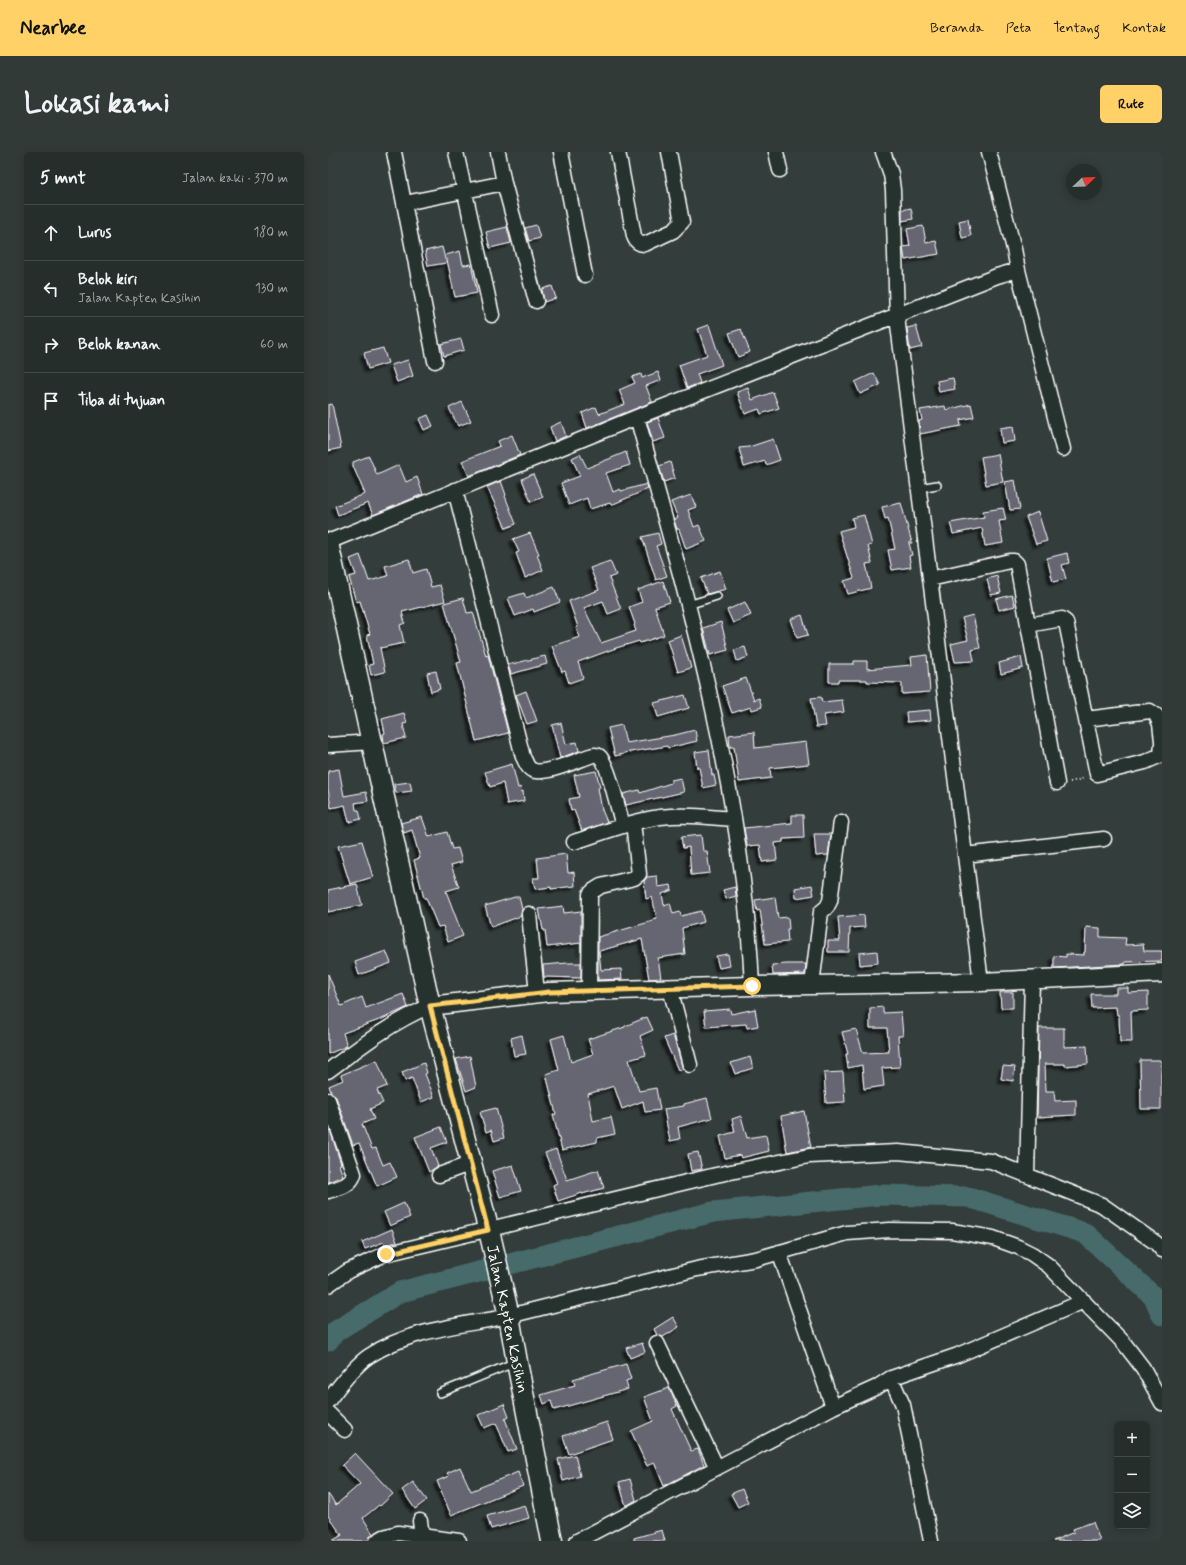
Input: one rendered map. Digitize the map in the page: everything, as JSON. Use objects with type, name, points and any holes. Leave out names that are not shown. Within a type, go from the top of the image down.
[{"type":"main road","name":"Jalan Kapten Kasihin","points":[[328,543],[430,1006],[490,1234],[509,1314],[552,1541]]},
{"type":"street","points":[[394,152],[435,361]]},
{"type":"street","points":[[456,152],[492,315]]},
{"type":"street","points":[[498,152],[504,183],[536,301]]},
{"type":"street","points":[[561,152],[585,275]]},
{"type":"street","points":[[618,152],[634,236],[636,241],[640,244],[645,244],[673,231],[682,222],[669,152]]},
{"type":"street","points":[[776,152],[780,170]]},
{"type":"street","points":[[883,152],[891,174],[893,190],[897,316],[981,982]]},
{"type":"street","points":[[989,152],[1063,449]]},
{"type":"street","points":[[405,203],[504,183]]},
{"type":"street","points":[[328,543],[637,417],[997,276],[1018,270]]},
{"type":"street","points":[[637,417],[688,605],[712,705],[734,819],[750,947],[752,986]]},
{"type":"street","points":[[455,490],[523,757],[528,767],[533,771],[544,772],[590,756],[600,756],[606,766],[628,825],[639,874],[634,878],[596,888],[590,894],[589,990]]},
{"type":"street","points":[[930,579],[1014,561],[1018,568],[1057,783]]},
{"type":"street","points":[[1028,625],[1062,619],[1066,622],[1097,774],[1145,762],[1162,748],[1160,724],[1156,714],[1150,711],[1086,719]]},
{"type":"street","points":[[328,746],[372,742]]},
{"type":"street","points":[[574,842],[628,825],[661,817],[676,816],[734,819]]},
{"type":"street","points":[[812,985],[821,912],[827,907],[830,901],[841,822]]},
{"type":"street","points":[[965,854],[1104,838]]},
{"type":"street","points":[[529,914],[537,993]]},
{"type":"street","points":[[328,1071],[378,1033],[409,1015],[430,1006],[537,993],[589,990],[981,982],[1162,973]]},
{"type":"street","points":[[1027,1175],[1032,980]]},
{"type":"street","points":[[670,988],[690,1065]]},
{"type":"street","points":[[328,1100],[354,1174],[353,1178],[347,1185],[328,1191]]},
{"type":"street","points":[[328,1285],[348,1271],[386,1254],[490,1234],[657,1188],[809,1156],[898,1152],[991,1161],[1102,1204],[1156,1243],[1162,1250]]},
{"type":"street","points":[[439,1175],[472,1164]]},
{"type":"street","points":[[328,1401],[341,1383],[369,1357],[398,1341],[454,1326],[483,1322],[509,1314],[697,1269],[756,1259],[847,1233],[890,1230],[952,1231],[994,1238],[1032,1254],[1049,1266],[1124,1342],[1143,1368],[1162,1403]]},
{"type":"street","points":[[779,1252],[833,1407]]},
{"type":"street","points":[[577,1541],[833,1407],[877,1387],[891,1378],[958,1355],[1084,1301]]},
{"type":"street","points":[[657,1343],[717,1468]]},
{"type":"street","points":[[891,1378],[903,1405],[931,1541]]},
{"type":"street","points":[[328,1413],[345,1430]]},
{"type":"street","points":[[420,1521],[422,1536]]},
{"type":"street","points":[[377,1541],[384,1536],[398,1533],[458,1541]]},
{"type":"lane","points":[[918,488],[937,485]]},
{"type":"lane","points":[[688,605],[717,596]]},
{"type":"lane","points":[[440,1393],[517,1362]]},
{"type":"path","points":[[1057,783],[1065,783],[1097,774]]},
{"type":"building","points":[[911,208],[913,219],[902,221],[902,210]]},
{"type":"building","points":[[968,219],[971,236],[962,238],[959,221]]},
{"type":"building","points":[[536,225],[540,238],[529,241],[525,228]]},
{"type":"building","points":[[923,226],[926,243],[936,241],[939,254],[905,260],[903,247],[910,246],[907,229]]},
{"type":"building","points":[[507,227],[511,243],[490,248],[486,232]]},
{"type":"building","points":[[442,247],[446,263],[428,266],[425,251]]},
{"type":"building","points":[[460,251],[463,265],[471,264],[477,293],[455,297],[446,255]]},
{"type":"building","points":[[552,286],[556,298],[544,302],[542,289]]},
{"type":"building","points":[[709,325],[722,365],[697,374],[700,383],[687,388],[679,365],[707,355],[698,329]]},
{"type":"building","points":[[916,326],[922,347],[910,350],[907,328]]},
{"type":"building","points":[[741,329],[750,352],[738,357],[729,333]]},
{"type":"building","points":[[461,339],[464,350],[444,356],[441,344]]},
{"type":"building","points":[[383,348],[388,363],[368,369],[364,353]]},
{"type":"building","points":[[408,360],[413,376],[397,382],[391,365]]},
{"type":"building","points":[[658,372],[661,380],[646,386],[652,402],[587,428],[582,413],[596,407],[599,414],[625,404],[619,390],[635,383],[632,377],[641,374],[642,378]]},
{"type":"building","points":[[874,373],[880,385],[860,394],[855,382]]},
{"type":"building","points":[[953,378],[955,389],[939,392],[937,381]]},
{"type":"building","points":[[748,388],[752,400],[773,392],[779,408],[761,414],[759,409],[745,414],[737,392]]},
{"type":"building","points":[[462,402],[471,421],[458,426],[449,408]]},
{"type":"building","points":[[332,404],[341,448],[328,451],[328,405]]},
{"type":"building","points":[[971,404],[974,417],[960,420],[961,426],[920,434],[919,421],[922,420],[920,410],[945,406],[946,410]]},
{"type":"building","points":[[428,415],[433,426],[424,430],[419,419]]},
{"type":"building","points":[[658,418],[665,438],[653,442],[647,422]]},
{"type":"building","points":[[561,422],[566,436],[555,441],[550,427]]},
{"type":"building","points":[[1013,426],[1015,441],[1002,443],[1000,428]]},
{"type":"building","points":[[512,435],[520,455],[469,476],[462,461],[500,446],[498,441]]},
{"type":"building","points":[[773,439],[780,460],[766,465],[765,461],[744,467],[739,448],[749,447]]},
{"type":"building","points":[[626,452],[630,465],[606,473],[613,492],[620,489],[621,491],[647,484],[648,489],[611,505],[610,503],[590,509],[587,498],[569,505],[561,483],[580,476],[572,458],[580,454],[587,468]]},
{"type":"building","points":[[998,454],[1003,482],[986,485],[981,457]]},
{"type":"building","points":[[369,456],[377,475],[399,465],[406,482],[417,477],[423,494],[373,515],[368,503],[338,515],[335,506],[365,494],[353,466],[353,462]]},
{"type":"building","points":[[670,462],[675,478],[664,482],[659,466]]},
{"type":"building","points":[[533,474],[543,497],[531,502],[522,479]]},
{"type":"building","points":[[1015,480],[1020,509],[1010,510],[1005,482]]},
{"type":"building","points":[[501,481],[516,524],[506,528],[487,487]]},
{"type":"building","points":[[691,495],[696,507],[688,510],[694,527],[699,525],[706,541],[686,549],[674,520],[678,518],[671,502]]},
{"type":"building","points":[[901,503],[912,543],[909,543],[912,555],[909,556],[911,567],[892,570],[888,550],[895,549],[888,518],[885,519],[882,507]]},
{"type":"building","points":[[1003,508],[1006,520],[999,521],[1003,543],[985,546],[982,528],[953,534],[950,523],[984,517],[983,511]]},
{"type":"building","points":[[1038,512],[1047,541],[1036,544],[1026,517]]},
{"type":"building","points":[[864,515],[872,545],[868,546],[872,563],[866,564],[871,588],[848,594],[844,581],[854,578],[839,531],[854,527],[852,518]]},
{"type":"building","points":[[530,533],[539,554],[537,555],[543,570],[525,578],[516,553],[519,552],[513,539]]},
{"type":"building","points":[[658,533],[661,544],[656,546],[667,576],[656,580],[642,537]]},
{"type":"building","points":[[1067,553],[1069,563],[1062,565],[1066,579],[1053,582],[1047,558]]},
{"type":"building","points":[[360,555],[369,581],[388,576],[385,566],[409,559],[413,573],[426,569],[431,587],[440,585],[445,601],[402,612],[405,623],[400,625],[404,643],[380,648],[385,672],[371,675],[369,665],[373,664],[367,635],[370,634],[360,601],[356,602],[349,577],[356,575],[350,559]]},
{"type":"building","points":[[610,561],[616,575],[609,578],[621,609],[608,614],[603,601],[584,608],[601,643],[636,631],[629,607],[642,602],[638,590],[663,581],[670,602],[655,607],[664,635],[640,643],[639,641],[616,648],[578,662],[583,678],[569,683],[565,671],[562,672],[552,646],[580,637],[569,601],[599,590],[590,568]]},
{"type":"building","points":[[720,571],[726,589],[707,594],[701,578]]},
{"type":"building","points":[[997,576],[1001,593],[991,595],[987,579]]},
{"type":"building","points":[[554,587],[560,602],[534,612],[533,609],[515,616],[508,598],[524,593],[526,598]]},
{"type":"building","points":[[1012,595],[1015,606],[999,610],[996,599]]},
{"type":"building","points":[[463,598],[467,613],[473,612],[486,656],[488,655],[508,733],[476,741],[457,663],[461,662],[444,603]]},
{"type":"building","points":[[745,602],[751,615],[733,623],[727,610]]},
{"type":"building","points":[[802,615],[808,635],[797,638],[791,619]]},
{"type":"building","points":[[973,615],[980,648],[972,650],[974,661],[955,662],[951,644],[968,640],[962,618]]},
{"type":"building","points":[[721,622],[728,650],[710,655],[703,628]]},
{"type":"building","points":[[681,635],[691,668],[678,672],[668,640]]},
{"type":"building","points":[[745,647],[748,657],[737,661],[734,650]]},
{"type":"building","points":[[927,655],[930,692],[902,694],[902,683],[867,682],[867,680],[838,680],[838,682],[829,682],[829,664],[854,664],[854,661],[867,661],[867,669],[912,665],[911,657]]},
{"type":"building","points":[[545,656],[547,664],[511,674],[508,665]]},
{"type":"building","points":[[1021,657],[1023,668],[1001,674],[999,663]]},
{"type":"building","points":[[436,671],[440,689],[431,692],[427,673]]},
{"type":"building","points":[[746,678],[754,700],[759,698],[762,707],[752,710],[751,707],[732,713],[722,686]]},
{"type":"building","points":[[526,691],[537,721],[527,724],[516,695]]},
{"type":"building","points":[[685,695],[689,708],[658,717],[654,703]]},
{"type":"building","points":[[821,697],[822,702],[842,700],[844,712],[824,715],[826,726],[816,727],[811,698]]},
{"type":"building","points":[[930,710],[931,720],[907,722],[906,712]]},
{"type":"building","points":[[404,713],[407,723],[403,724],[406,738],[384,743],[383,734],[385,733],[382,719]]},
{"type":"building","points":[[561,723],[566,744],[577,742],[579,751],[560,758],[552,725]]},
{"type":"building","points":[[622,725],[626,743],[675,735],[695,730],[697,741],[668,748],[667,746],[624,753],[615,756],[608,728]]},
{"type":"building","points":[[754,732],[755,748],[806,742],[809,764],[770,768],[771,778],[739,782],[734,747],[730,747],[729,735]]},
{"type":"building","points":[[709,750],[712,775],[714,775],[716,785],[703,788],[699,767],[697,768],[695,752]]},
{"type":"building","points":[[512,764],[518,788],[520,787],[521,792],[523,791],[524,801],[507,804],[503,783],[490,787],[485,772]]},
{"type":"building","points":[[339,769],[344,796],[366,792],[368,801],[355,803],[356,810],[359,810],[361,819],[349,822],[345,805],[331,808],[328,789],[328,771]]},
{"type":"building","points":[[596,771],[600,787],[598,788],[602,810],[607,822],[582,831],[574,810],[571,811],[569,799],[579,797],[574,775]]},
{"type":"building","points":[[681,778],[684,792],[626,805],[623,794],[639,790],[640,793],[671,783],[671,780]]},
{"type":"building","points":[[410,782],[412,791],[396,793],[394,784]]},
{"type":"building","points":[[792,815],[803,815],[804,838],[783,839],[783,842],[775,843],[777,860],[762,862],[760,845],[747,846],[744,828],[792,823]]},
{"type":"building","points":[[422,817],[429,837],[447,832],[452,849],[458,848],[462,862],[451,865],[459,887],[446,891],[463,936],[448,942],[443,926],[438,927],[426,898],[424,898],[414,860],[420,858],[412,830],[404,833],[401,823]]},
{"type":"building","points":[[814,834],[831,834],[828,855],[816,856]]},
{"type":"building","points":[[701,835],[703,851],[707,851],[710,873],[691,875],[689,847],[683,848],[681,837]]},
{"type":"building","points":[[362,841],[373,877],[350,884],[338,846]]},
{"type":"building","points":[[566,854],[568,873],[574,872],[575,886],[535,889],[533,878],[539,878],[537,858]]},
{"type":"building","points":[[657,876],[658,887],[671,885],[672,890],[662,894],[664,905],[670,903],[673,914],[680,912],[681,916],[701,911],[704,922],[682,928],[685,954],[658,958],[661,978],[649,979],[642,939],[599,951],[601,970],[621,969],[622,979],[598,980],[598,937],[653,921],[653,919],[657,918],[652,897],[646,899],[644,881],[647,877]]},
{"type":"building","points":[[357,884],[362,905],[328,912],[328,890]]},
{"type":"building","points":[[812,885],[814,895],[796,898],[795,888]]},
{"type":"building","points":[[735,887],[736,896],[726,899],[723,890]]},
{"type":"building","points":[[519,897],[522,909],[521,916],[491,927],[485,906]]},
{"type":"building","points":[[775,897],[778,918],[788,917],[788,942],[765,944],[760,910],[757,911],[755,900]]},
{"type":"building","points":[[563,906],[564,913],[581,911],[581,943],[547,947],[545,930],[543,930],[539,909]]},
{"type":"building","points":[[864,915],[865,927],[850,928],[849,952],[828,952],[828,941],[840,941],[838,917]]},
{"type":"building","points":[[1086,927],[1100,928],[1100,937],[1126,938],[1125,945],[1143,944],[1144,951],[1162,951],[1162,961],[1125,962],[1125,964],[1054,968],[1054,956],[1066,957],[1066,954],[1084,955]]},
{"type":"building","points":[[386,951],[391,963],[359,975],[355,962]]},
{"type":"building","points":[[877,951],[878,963],[860,965],[859,953]]},
{"type":"building","points":[[728,954],[730,966],[719,968],[716,956]]},
{"type":"building","points":[[581,963],[581,978],[544,977],[543,965]]},
{"type":"building","points":[[806,964],[805,974],[773,975],[772,965]]},
{"type":"building","points":[[328,974],[341,1006],[362,997],[366,1008],[403,994],[408,1007],[382,1019],[343,1033],[347,1046],[328,1054]]},
{"type":"building","points":[[1116,988],[1128,988],[1128,993],[1148,992],[1148,1010],[1131,1011],[1132,1042],[1120,1042],[1119,1015],[1117,1015],[1116,1007],[1092,1008],[1091,994],[1116,994]]},
{"type":"building","points":[[1000,992],[1013,992],[1013,1008],[1001,1008]]},
{"type":"building","points":[[883,1007],[883,1013],[901,1012],[903,1036],[898,1036],[900,1067],[882,1068],[884,1086],[864,1089],[862,1065],[848,1068],[846,1054],[848,1054],[842,1032],[856,1029],[863,1053],[889,1052],[887,1028],[870,1028],[870,1008]]},
{"type":"building","points":[[730,1009],[731,1014],[755,1009],[758,1026],[747,1028],[746,1024],[706,1027],[704,1011]]},
{"type":"building","points":[[647,1017],[653,1030],[640,1036],[646,1055],[629,1060],[639,1091],[656,1088],[660,1110],[645,1112],[643,1101],[622,1109],[614,1086],[588,1094],[593,1121],[611,1117],[615,1134],[597,1138],[597,1142],[562,1150],[553,1115],[556,1114],[546,1074],[559,1070],[551,1039],[564,1035],[571,1062],[593,1054],[588,1039],[625,1027]]},
{"type":"building","points":[[1039,1028],[1064,1028],[1064,1047],[1087,1046],[1088,1064],[1065,1066],[1065,1064],[1045,1064],[1046,1091],[1054,1091],[1055,1101],[1076,1100],[1076,1115],[1037,1117]]},
{"type":"building","points":[[522,1035],[526,1054],[514,1056],[511,1038]]},
{"type":"building","points":[[673,1035],[683,1069],[678,1070],[664,1038]]},
{"type":"building","points":[[470,1056],[476,1087],[466,1091],[456,1059]]},
{"type":"building","points":[[750,1057],[753,1068],[735,1074],[731,1063]]},
{"type":"building","points":[[377,1060],[387,1086],[377,1090],[383,1103],[370,1109],[374,1119],[362,1124],[372,1149],[376,1148],[383,1165],[390,1162],[397,1177],[377,1186],[359,1143],[353,1145],[336,1097],[331,1092],[329,1086],[343,1080],[341,1075]]},
{"type":"building","points":[[1140,1060],[1161,1060],[1161,1109],[1141,1109]]},
{"type":"building","points":[[424,1063],[427,1073],[425,1074],[434,1097],[421,1102],[412,1078],[405,1081],[402,1072]]},
{"type":"building","points":[[1003,1066],[1015,1067],[1013,1081],[1001,1079]]},
{"type":"building","points":[[843,1072],[845,1102],[826,1103],[824,1073]]},
{"type":"building","points":[[707,1098],[712,1118],[678,1127],[680,1139],[670,1141],[664,1109],[684,1106],[684,1104]]},
{"type":"building","points":[[496,1108],[504,1138],[494,1141],[491,1130],[486,1132],[480,1112]]},
{"type":"building","points":[[804,1111],[811,1147],[787,1152],[781,1116]]},
{"type":"building","points":[[741,1116],[747,1138],[766,1135],[769,1151],[741,1158],[740,1155],[725,1158],[720,1136],[735,1132],[732,1119]]},
{"type":"building","points":[[441,1127],[447,1142],[431,1148],[438,1166],[429,1172],[415,1137]]},
{"type":"building","points":[[330,1130],[341,1164],[339,1165],[343,1176],[328,1182],[328,1131]]},
{"type":"building","points":[[556,1149],[567,1180],[598,1170],[604,1188],[558,1201],[553,1185],[557,1183],[545,1153]]},
{"type":"building","points":[[698,1152],[702,1169],[691,1171],[688,1154]]},
{"type":"building","points":[[513,1165],[521,1191],[500,1197],[492,1171]]},
{"type":"building","points":[[404,1203],[410,1217],[390,1226],[384,1212]]},
{"type":"building","points":[[392,1229],[397,1242],[385,1245],[384,1242],[365,1249],[362,1242]]},
{"type":"building","points":[[673,1317],[679,1327],[663,1337],[657,1335],[654,1329]]},
{"type":"building","points":[[642,1343],[645,1352],[630,1358],[626,1348]]},
{"type":"building","points":[[626,1364],[631,1379],[626,1381],[628,1389],[554,1410],[551,1401],[544,1404],[541,1395],[575,1385],[573,1379]]},
{"type":"building","points":[[669,1388],[677,1406],[672,1409],[691,1451],[698,1449],[704,1465],[664,1486],[654,1462],[647,1466],[631,1431],[653,1421],[644,1397]]},
{"type":"building","points":[[504,1404],[509,1417],[505,1419],[517,1449],[508,1452],[496,1423],[484,1428],[478,1415]]},
{"type":"building","points":[[607,1422],[613,1439],[569,1454],[563,1436]]},
{"type":"building","points":[[355,1453],[393,1494],[380,1506],[379,1505],[363,1518],[373,1534],[369,1541],[332,1541],[342,1535],[328,1516],[328,1494],[336,1505],[360,1484],[342,1465]]},
{"type":"building","points":[[575,1455],[580,1476],[563,1481],[558,1459]]},
{"type":"building","points":[[460,1467],[471,1491],[518,1472],[523,1486],[451,1515],[437,1481],[449,1476],[447,1473]]},
{"type":"building","points":[[630,1479],[636,1500],[626,1506],[619,1482]]},
{"type":"building","points":[[413,1482],[427,1500],[415,1509],[402,1490]]},
{"type":"building","points":[[742,1489],[748,1502],[738,1507],[731,1494]]},
{"type":"building","points":[[525,1505],[529,1518],[491,1529],[487,1516]]},
{"type":"building","points":[[1093,1522],[1100,1541],[1053,1541],[1074,1532],[1073,1529]]},
{"type":"building","points":[[662,1530],[665,1541],[634,1541],[634,1538]]},
{"type":"waterway","points":[[328,1341],[336,1331],[400,1292],[713,1212],[880,1195],[968,1197],[1085,1233],[1154,1297],[1162,1315]]},
{"type":"route","points":[[386,1254],[488,1230],[430,1006],[549,992],[752,986]]}]
